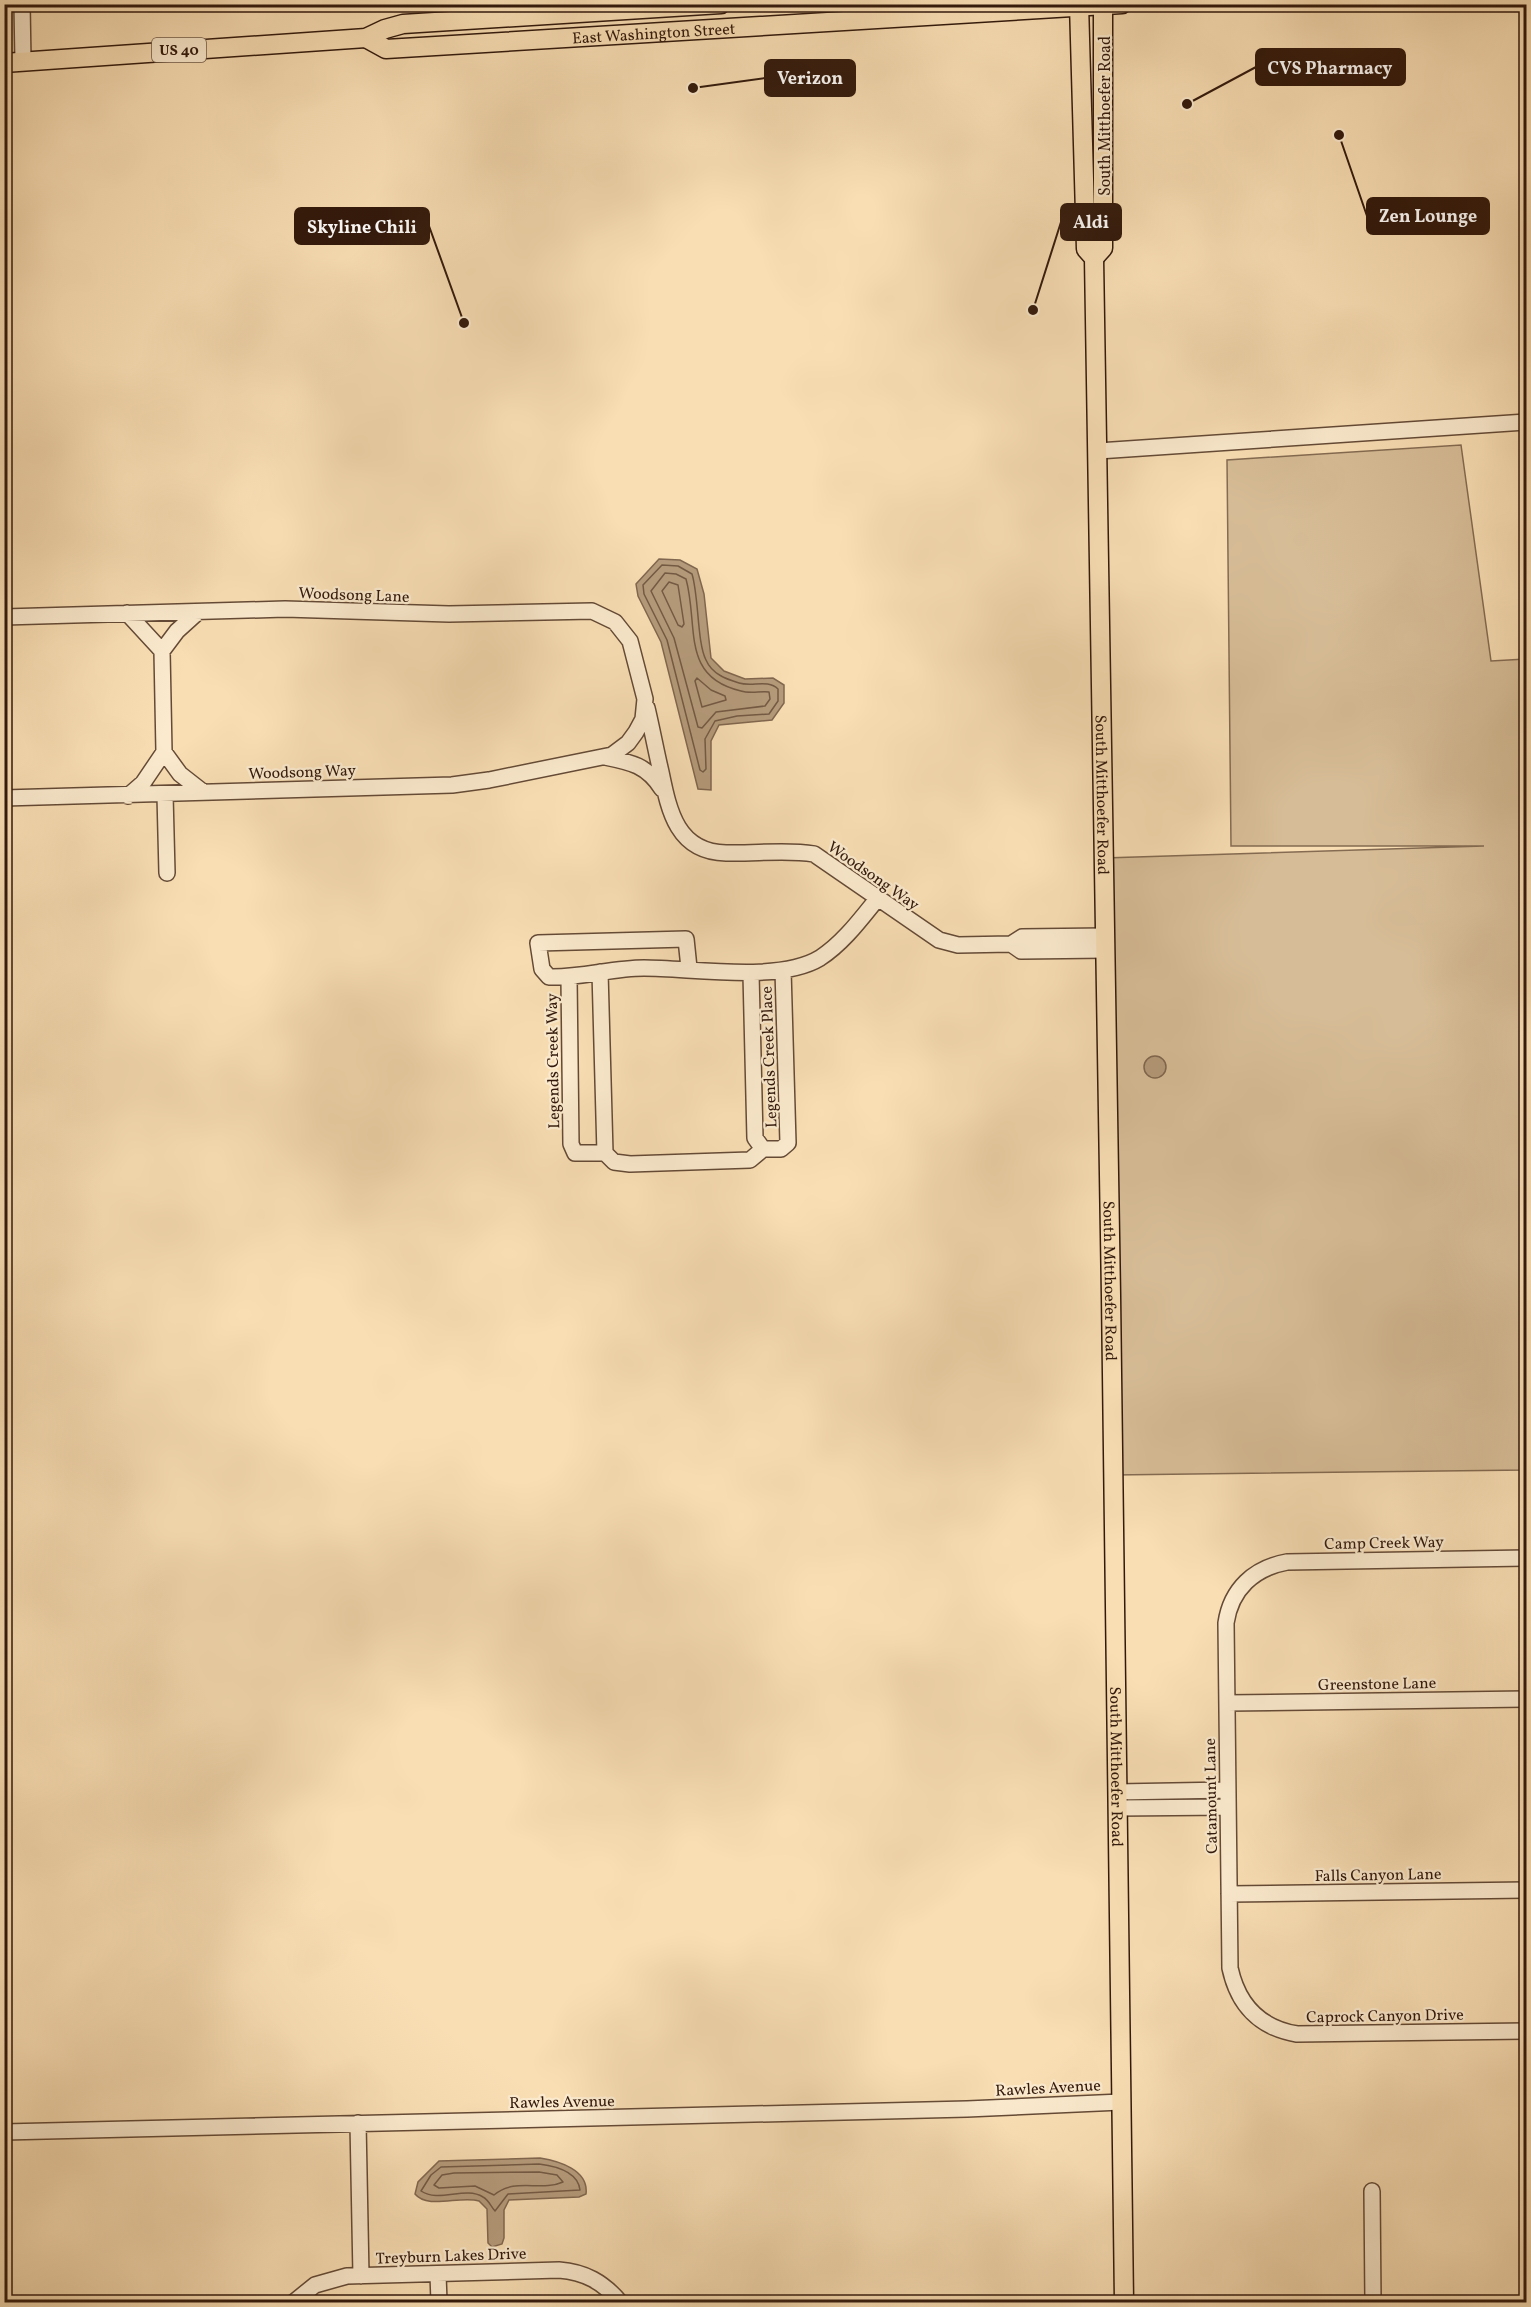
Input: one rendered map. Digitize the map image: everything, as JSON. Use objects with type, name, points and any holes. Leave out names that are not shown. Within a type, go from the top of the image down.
[{"type":"main road","name":"East Washington Street","points":[[4,63],[366,38],[403,24],[721,4]]},
{"type":"main road","name":"East Washington Street","points":[[366,38],[386,49],[1122,4]]},
{"type":"main road","name":"South Mitthoefer Road","points":[[1090,6],[1104,143],[1103,248],[1094,258]]},
{"type":"main road","name":"South Mitthoefer Road","points":[[1090,6],[1086,249],[1094,258],[1098,451],[1124,2302]]},
{"type":"street","points":[[22,4],[23,61]]},
{"type":"street","points":[[1098,451],[1527,422]]},
{"type":"street","name":"Woodsong Lane","points":[[4,617],[285,609],[449,614],[592,611],[615,622],[630,641],[666,798]]},
{"type":"street","points":[[128,796],[153,771],[164,752],[162,651],[177,631],[198,612]]},
{"type":"street","points":[[127,613],[162,651]]},
{"type":"street","name":"Woodsong Lane","points":[[602,758],[622,748],[635,735],[643,719],[645,699]]},
{"type":"street","points":[[164,752],[180,774],[203,792]]},
{"type":"street","name":"Woodsong Way","points":[[4,798],[165,795],[468,784],[602,758],[623,759],[651,774],[666,798],[670,812],[682,834],[700,847],[723,853],[812,854],[825,860],[877,899],[939,940],[958,945],[1011,944],[1022,937],[1105,943]]},
{"type":"street","points":[[165,795],[167,873]]},
{"type":"street","points":[[689,968],[686,939],[538,943],[542,969],[549,977],[569,978],[634,968],[689,968],[751,974],[783,970],[819,958],[838,944],[877,899]]},
{"type":"street","name":"Legends Creek Place","points":[[763,1149],[781,1149],[788,1143],[783,970]]},
{"type":"street","points":[[600,972],[605,1153],[614,1162],[630,1164],[750,1160],[763,1149],[755,1138],[751,974]]},
{"type":"street","name":"Legends Creek Way","points":[[569,978],[571,1144],[575,1153],[605,1153]]},
{"type":"street","name":"Camp Creek Way","points":[[1246,1581],[1266,1568],[1287,1562],[1527,1558]]},
{"type":"street","name":"Catamount Lane","points":[[1246,1581],[1231,1602],[1226,1623],[1230,1968],[1239,1997],[1250,2011]]},
{"type":"street","name":"Greenstone Lane","points":[[1227,1703],[1527,1699]]},
{"type":"street","points":[[1117,1800],[1228,1790]]},
{"type":"street","points":[[1117,1800],[1228,1807]]},
{"type":"street","name":"Falls Canyon Lane","points":[[1229,1894],[1527,1890]]},
{"type":"street","name":"Caprock Canyon Drive","points":[[1250,2011],[1279,2031],[1297,2034],[1527,2031]]},
{"type":"street","name":"Rawles Avenue","points":[[4,2132],[967,2109],[1121,2102]]},
{"type":"street","points":[[358,2123],[361,2276]]},
{"type":"street","points":[[1372,2191],[1373,2302]]},
{"type":"street","name":"Treyburn Lakes Drive","points":[[294,2302],[323,2281],[361,2276],[563,2270],[589,2277],[615,2297]]},
{"type":"street","points":[[438,2274],[439,2302]]},
{"type":"shaded area","points":[[1461,445],[1491,661],[1526,659],[1526,1470],[1113,1475],[1104,858],[1484,846],[1231,846],[1227,460]]},
{"type":"water","points":[[659,559],[680,560],[697,569],[704,594],[711,658],[724,671],[745,679],[773,678],[784,685],[784,703],[772,720],[719,725],[711,741],[711,790],[698,789],[661,642],[638,596],[636,584]]},
{"type":"water","points":[[1155,1056],[1163,1059],[1166,1067],[1163,1075],[1155,1078],[1147,1075],[1144,1067],[1147,1059]]},
{"type":"water","points":[[540,2158],[564,2164],[578,2173],[586,2186],[586,2194],[579,2197],[509,2200],[504,2210],[502,2244],[492,2247],[488,2243],[487,2209],[479,2201],[436,2202],[421,2199],[415,2194],[418,2182],[439,2161]]},
{"type":"place","name":"Verizon","points":[[693,88]]},
{"type":"place","name":"CVS Pharmacy","points":[[1187,104]]},
{"type":"place","name":"Zen Lounge","points":[[1339,135]]},
{"type":"place","name":"Aldi","points":[[1033,310]]},
{"type":"place","name":"Skyline Chili","points":[[464,323]]}]
